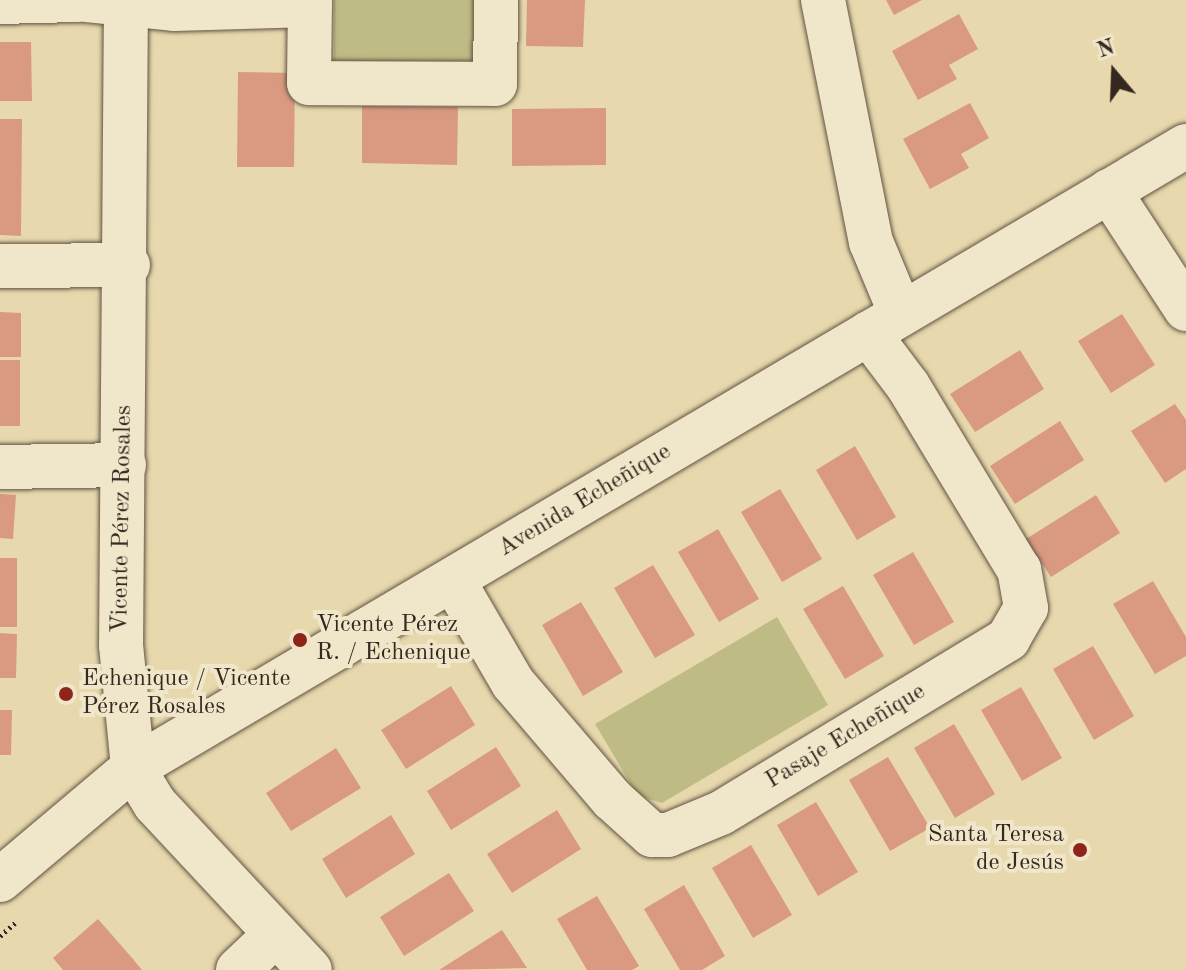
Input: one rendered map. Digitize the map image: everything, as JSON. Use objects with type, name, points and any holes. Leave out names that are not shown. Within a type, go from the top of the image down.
[{"type":"street","points":[[0,2],[78,0]]},
{"type":"street","points":[[113,1],[174,9],[310,2],[309,83],[495,84],[496,0]]},
{"type":"street","name":"Pasaje Echeñique","points":[[453,580],[513,683],[612,799],[652,835],[668,835],[721,813],[1008,639],[1026,608],[1019,570],[908,386],[885,324],[823,0]]},
{"type":"street","name":"Vicente Pérez Rosales","points":[[113,1],[128,265],[121,645],[133,768],[155,804],[310,970]]},
{"type":"street","name":"Avenida Echeñique","points":[[0,880],[133,768],[1186,146]]},
{"type":"street","points":[[1109,191],[1186,309]]},
{"type":"street","points":[[0,266],[128,265]]},
{"type":"street","points":[[0,467],[124,465]]},
{"type":"street","points":[[238,970],[276,934]]},
{"type":"shaded area","points":[[334,0],[478,0],[478,61],[334,61]]},
{"type":"shaded area","points":[[777,617],[828,705],[662,803],[638,796],[595,724]]},
{"type":"building","points":[[527,0],[585,0],[583,47],[526,46]]},
{"type":"building","points":[[886,0],[922,0],[894,15]]},
{"type":"building","points":[[959,14],[978,49],[949,65],[957,79],[918,100],[892,51]]},
{"type":"building","points":[[0,42],[31,42],[32,101],[0,101]]},
{"type":"building","points":[[238,72],[295,73],[294,167],[237,167]]},
{"type":"building","points":[[970,103],[989,138],[961,154],[969,168],[930,189],[903,139]]},
{"type":"building","points":[[362,106],[458,107],[457,165],[362,163]]},
{"type":"building","points":[[606,108],[606,165],[512,166],[512,109]]},
{"type":"building","points":[[0,119],[22,119],[21,236],[0,235]]},
{"type":"building","points":[[0,312],[21,313],[21,357],[0,357]]},
{"type":"building","points":[[1122,314],[1155,365],[1111,393],[1078,341]]},
{"type":"building","points":[[1020,350],[1044,389],[975,432],[950,394]]},
{"type":"building","points":[[0,360],[20,360],[20,426],[0,426]]},
{"type":"building","points":[[1175,404],[1186,420],[1186,469],[1165,483],[1131,431]]},
{"type":"building","points":[[1060,421],[1084,460],[1015,504],[990,466]]},
{"type":"building","points":[[855,446],[896,517],[857,540],[816,470]]},
{"type":"building","points":[[780,489],[822,559],[782,582],[741,512]]},
{"type":"building","points":[[0,494],[16,495],[13,539],[0,538]]},
{"type":"building","points":[[1096,495],[1120,533],[1051,577],[1026,539]]},
{"type":"building","points":[[718,529],[759,599],[719,622],[678,552]]},
{"type":"building","points":[[913,552],[954,622],[914,645],[873,575]]},
{"type":"building","points":[[0,558],[17,558],[17,627],[0,627]]},
{"type":"building","points":[[653,565],[695,635],[655,658],[614,588]]},
{"type":"building","points":[[1153,581],[1186,637],[1186,656],[1155,674],[1113,604]]},
{"type":"building","points":[[843,586],[884,656],[845,679],[803,609]]},
{"type":"building","points":[[581,602],[623,672],[583,696],[542,625]]},
{"type":"building","points":[[0,633],[17,634],[16,678],[0,678]]},
{"type":"building","points":[[1093,646],[1134,716],[1094,740],[1053,669]]},
{"type":"building","points":[[451,686],[475,725],[406,769],[381,730]]},
{"type":"building","points":[[1021,687],[1062,758],[1022,781],[981,710]]},
{"type":"building","points":[[0,710],[12,710],[11,755],[0,755]]},
{"type":"building","points":[[954,724],[995,794],[955,818],[914,748]]},
{"type":"building","points":[[496,747],[521,786],[451,830],[427,791]]},
{"type":"building","points":[[336,748],[361,788],[291,831],[266,793]]},
{"type":"building","points":[[888,757],[930,828],[890,851],[849,780]]},
{"type":"building","points":[[816,802],[858,872],[818,896],[777,825]]},
{"type":"building","points":[[557,810],[581,849],[512,893],[487,854]]},
{"type":"building","points":[[391,815],[415,854],[346,898],[322,859]]},
{"type":"building","points":[[751,845],[792,915],[753,938],[712,868]]},
{"type":"building","points":[[449,873],[474,911],[404,956],[380,917]]},
{"type":"building","points":[[684,885],[725,956],[702,970],[680,970],[644,909]]},
{"type":"building","points":[[597,896],[639,966],[632,970],[587,970],[557,919]]},
{"type":"building","points":[[98,919],[142,970],[63,970],[53,958]]},
{"type":"building","points":[[502,930],[527,968],[439,970]]},
{"type":"place","name":"Vicente Pérez R. / Echenique","points":[[300,640]]},
{"type":"place","name":"Echenique / Vicente Pérez Rosales","points":[[66,694]]},
{"type":"place","name":"Santa Teresa de Jesús","points":[[1080,850]]}]
